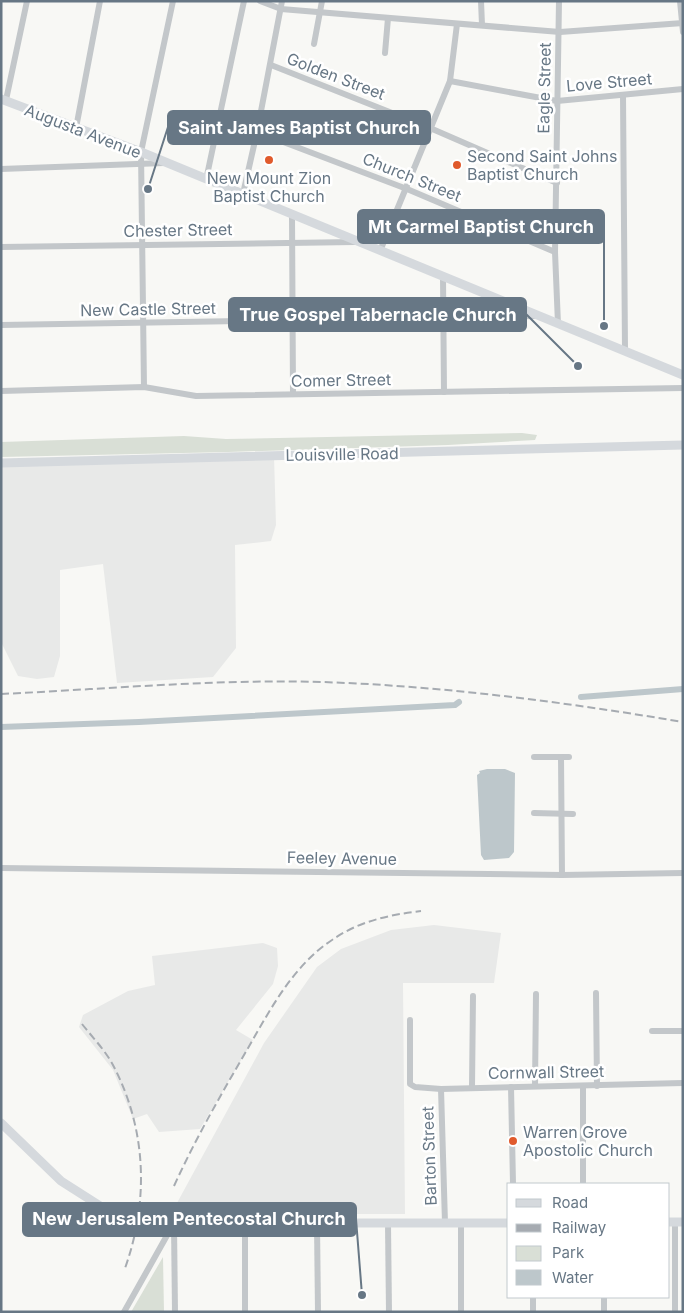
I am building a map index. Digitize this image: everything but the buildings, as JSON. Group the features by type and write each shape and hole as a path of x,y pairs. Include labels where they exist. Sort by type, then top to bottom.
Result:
{"main road":[{"name":"Augusta Avenue","path":"4,100 141,152 355,242 683,375"},
{"name":"Louisville Road","path":"1,463 683,446"},
{"path":"1,1123 61,1181 108,1211 174,1223 507,1223"}],"street":[{"path":"4,100 27,1"},
{"path":"76,128 100,1"},
{"path":"144,387 141,152 172,1"},
{"path":"206,180 244,1"},
{"path":"260,1 281,9 560,32 682,23"},
{"path":"243,194 271,65 282,1"},
{"path":"314,44 322,1"},
{"path":"481,1 482,25"},
{"name":"Eagle Street","path":"558,324 555,252 559,1"},
{"path":"680,1 683,32"},
{"path":"386,53 388,18"},
{"path":"380,251 408,189 430,128 450,81 457,24"},
{"name":"Golden Street","path":"271,65 430,128 557,183"},
{"name":"Love Street","path":"450,81 557,101 683,89"},
{"path":"623,95 625,350"},
{"name":"Church Street","path":"257,132 408,189 555,252"},
{"name":"Augusta Avenue","path":"1,169 165,163"},
{"path":"292,216 293,394"},
{"name":"Chester Street","path":"1,247 355,242"},
{"path":"443,277 444,392"},
{"name":"New Castle Street","path":"1,326 535,316"},
{"name":"Comer Street","path":"1,391 144,387 196,396 683,388"},
{"path":"534,757 569,757"},
{"path":"561,757 562,875"},
{"path":"534,813 573,814"},
{"name":"Feeley Avenue","path":"1,868 562,875 683,873"},
{"path":"596,993 596,1086"},
{"path":"535,1086 536,994"},
{"path":"472,1086 473,996"},
{"name":"Cornwall Street","path":"410,1020 410,1084 415,1087 441,1089 472,1086 596,1086 683,1083"},
{"path":"652,1031 683,1031"},
{"path":"583,1086 583,1183"},
{"path":"511,1087 513,1183"},
{"name":"Barton Street","path":"441,1089 445,1223"},
{"path":"244,1222 245,1312"},
{"path":"675,1222 675,1312"},
{"path":"124,1312 174,1223"},
{"path":"174,1223 175,1312"},
{"path":"461,1223 461,1312"},
{"path":"317,1224 318,1312"},
{"path":"388,1224 389,1312"},
{"path":"533,1298 533,1312"},
{"path":"604,1298 604,1312"}],"shaded area":[{"path":"274,456 276,525 271,541 235,545 236,648 213,677 117,683 103,564 60,570 60,656 54,677 37,679 18,676 1,642 1,463"},
{"path":"434,925 501,933 494,983 403,983 405,1214 171,1214 264,1043 317,967 341,949 391,930"},
{"path":"263,943 277,948 278,966 273,984 236,1030 253,1040 200,1129 159,1132 147,1114 133,1119 113,1070 79,1027 83,1015 128,991 155,985 152,956"}],"green space":[{"path":"522,433 537,435 535,440 448,445 1,457 1,442 184,436 226,439"},
{"path":"163,1257 164,1312 131,1312"}],"water":[{"path":"505,769 515,773 514,852 509,858 484,860 481,855 477,775 480,773 479,771"}],"waterway":[{"path":"581,697 683,689"},
{"path":"1,727 139,722 455,705 459,702"}],"railway":[{"path":"1,694 202,683 322,682 458,691 593,708 683,722"},
{"path":"174,1186 208,1119 262,1024 292,977 317,951 342,933 386,917 421,911"},
{"path":"82,1024 114,1067 125,1091 133,1116 138,1142 141,1167 141,1193 138,1219 124,1271"}],"place":[{"name":"New Mount Zion Baptist Church","path":"269,160"},
{"name":"Second Saint Johns Baptist Church","path":"457,165"},
{"name":"Saint James Baptist Church","path":"148,189"},
{"name":"Mt Carmel Baptist Church","path":"604,326"},
{"name":"True Gospel Tabernacle Church","path":"578,366"},
{"name":"Warren Grove Apostolic Church","path":"513,1141"},
{"name":"New Jerusalem Pentecostal Church","path":"362,1295"}]}
